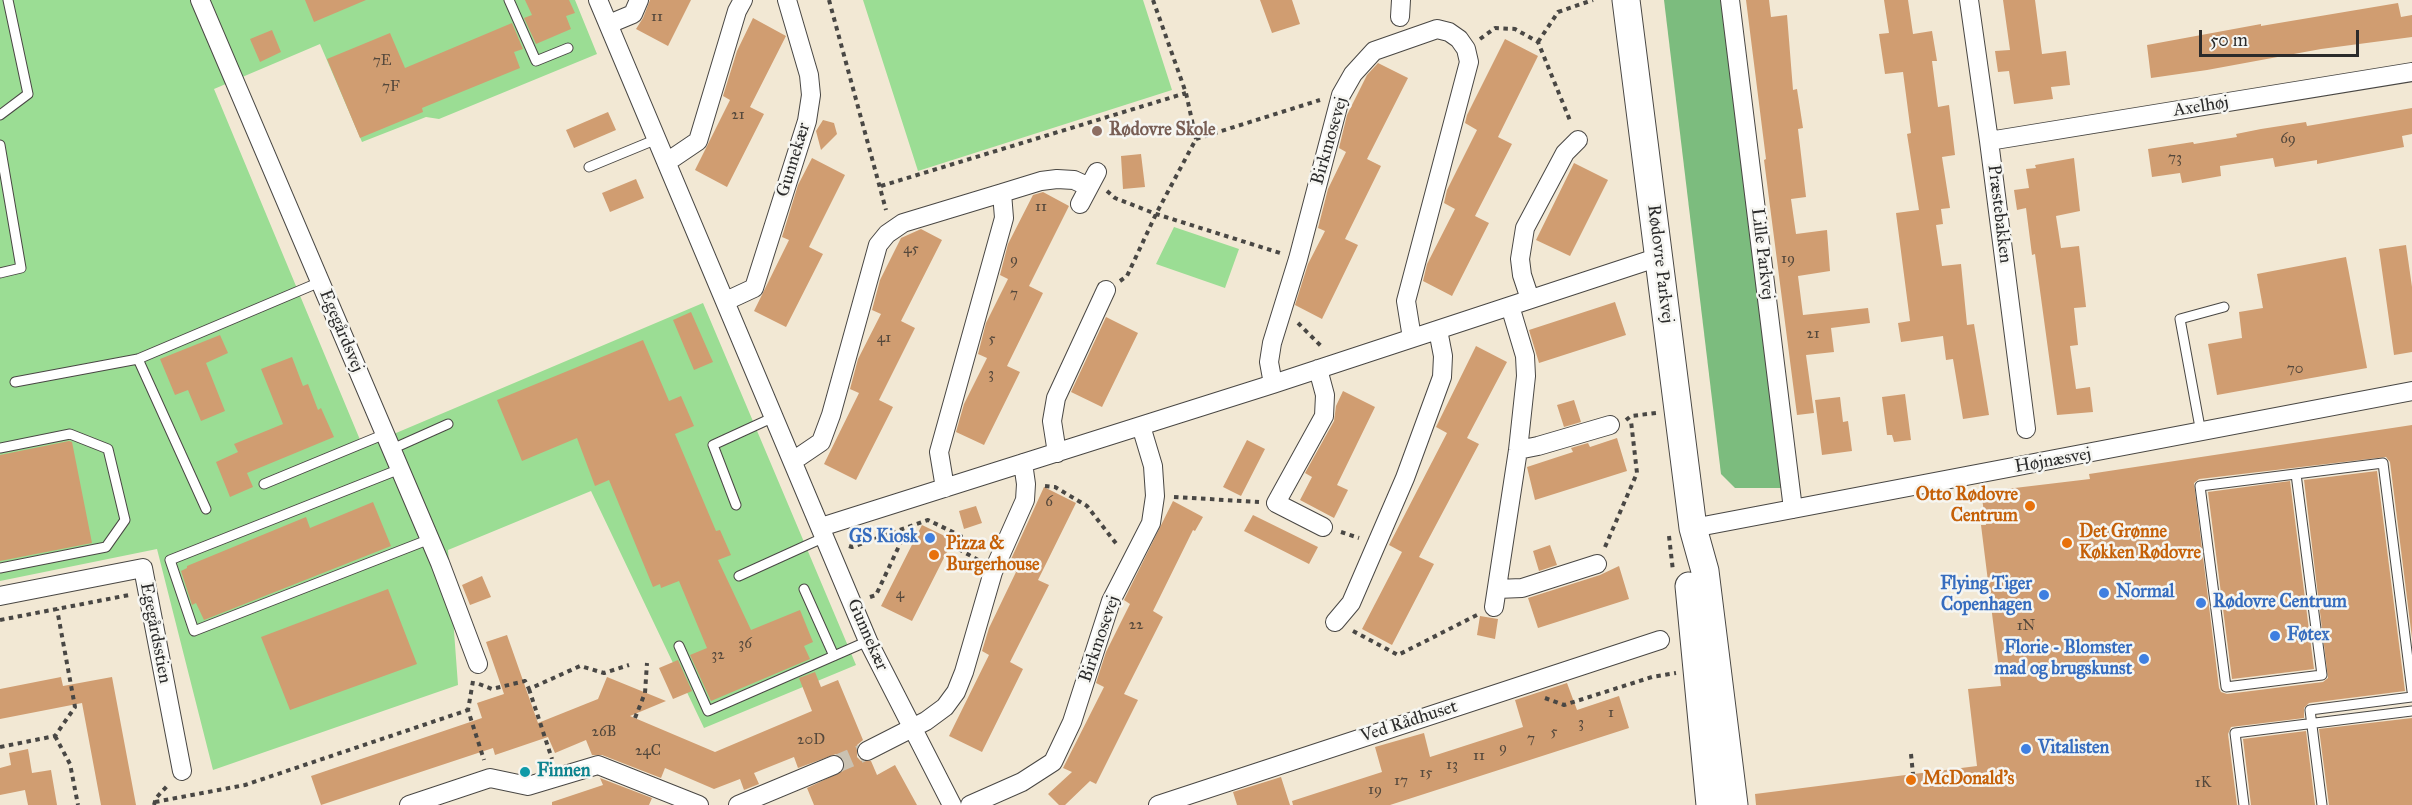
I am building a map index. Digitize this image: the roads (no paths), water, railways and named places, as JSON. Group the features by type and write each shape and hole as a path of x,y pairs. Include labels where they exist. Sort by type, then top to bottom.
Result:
{"street":[{"name":"Egegårdsvej","path":"200,0 430,539 478,663"},
{"name":"Gunnekær","path":"598,0 868,641 952,805"},
{"path":"609,24 633,14 639,0"},
{"path":"667,162 698,141 737,11 743,0"},
{"name":"Gunnekær","path":"726,301 754,288 807,121 811,95 809,75 787,0"},
{"name":"Rødovre Parkvej","path":"1626,0 1693,528 1705,571 1734,805"},
{"name":"Lille Parkvej","path":"1730,0 1793,509"},
{"name":"Præstebakken","path":"1969,0 2026,429"},
{"name":"Birkmosevej","path":"1274,384 1269,362 1272,343 1298,259 1341,95 1353,74 1374,51 1416,34 1437,29 1449,32 1459,39 1466,50 1469,62 1406,301 1412,338"},
{"name":"Axelhøj","path":"1989,141 2412,72"},
{"path":"1530,299 1522,275 1520,259 1525,228 1565,153 1578,140"},
{"path":"793,461 821,442 831,415 878,245 887,234 903,223 1057,178 1093,179 1080,204"},
{"path":"945,488 939,452 1004,218 1002,193"},
{"path":"823,532 945,488 1274,384 1659,257"},
{"path":"1056,453 1052,421 1056,398 1106,290"},
{"path":"1510,306 1525,356 1526,376 1518,450 1496,598 1597,564"},
{"path":"1335,622 1351,603 1405,478 1442,377 1443,356 1438,330"},
{"path":"1318,369 1325,395 1324,416 1276,503 1323,527"},
{"name":"Højnæsvej","path":"1693,528 2202,433 2412,391"},
{"path":"1518,450 1610,425"},
{"name":"Birkmosevej","path":"970,805 1022,782 1053,762 1072,722 1111,601 1151,523 1155,496 1153,466 1141,426"},
{"path":"867,752 912,729 945,707 956,692 993,572 1025,500 1026,484 1023,463"},
{"name":"Rødovre Parkvej","path":"1693,528 1688,574 1710,805"},
{"name":"Egegårdsstien","path":"0,596 142,568 182,771"},
{"name":"Ved Rådhuset","path":"1158,805 1660,640"},
{"path":"409,805 490,778 528,786 598,765 699,805"},
{"path":"738,805 834,765"}],"lane":[{"path":"0,115 28,94 8,0"},
{"path":"509,0 536,61 568,48"},
{"path":"589,167 657,139"},
{"path":"0,145 21,268 0,273"},
{"path":"15,382 138,359 320,282"},
{"path":"2202,433 2180,319 2224,307"},
{"path":"138,359 206,508"},
{"path":"736,505 714,445 774,417"},
{"path":"264,484 448,424"},
{"path":"0,448 70,434 108,449 125,520 106,548 0,568"},
{"path":"2296,474 2322,675 2226,687 2200,486 2296,474 2384,463 2412,691"},
{"path":"400,469 170,560 194,631 430,539"},
{"path":"739,576 823,532"},
{"path":"804,589 834,656"},
{"path":"679,646 708,711 868,641"},
{"path":"2322,805 2310,710 2412,697"},
{"path":"2244,805 2235,733 2412,711"}],"tunnel":[{"path":"834,765 867,751"}],"place":[{"name":"Rødovre Skole","path":"1097,131"},
{"name":"Otto Rødovre Centrum","path":"2030,506"},
{"name":"GS Kiosk","path":"930,538"},
{"name":"Det Grønne Køkken Rødovre","path":"2067,543"},
{"name":"Pizza & Burgerhouse","path":"934,555"},
{"name":"Normal","path":"2104,593"},
{"name":"Flying Tiger Copenhagen","path":"2044,595"},
{"name":"Rødovre Centrum","path":"2201,603"},
{"name":"Føtex","path":"2275,636"},
{"name":"Florie - Blomster mad og brugskunst","path":"2144,659"},
{"name":"Vitalisten","path":"2026,749"},
{"name":"Finnen","path":"525,772"},
{"name":"McDonald's","path":"1911,780"}]}
